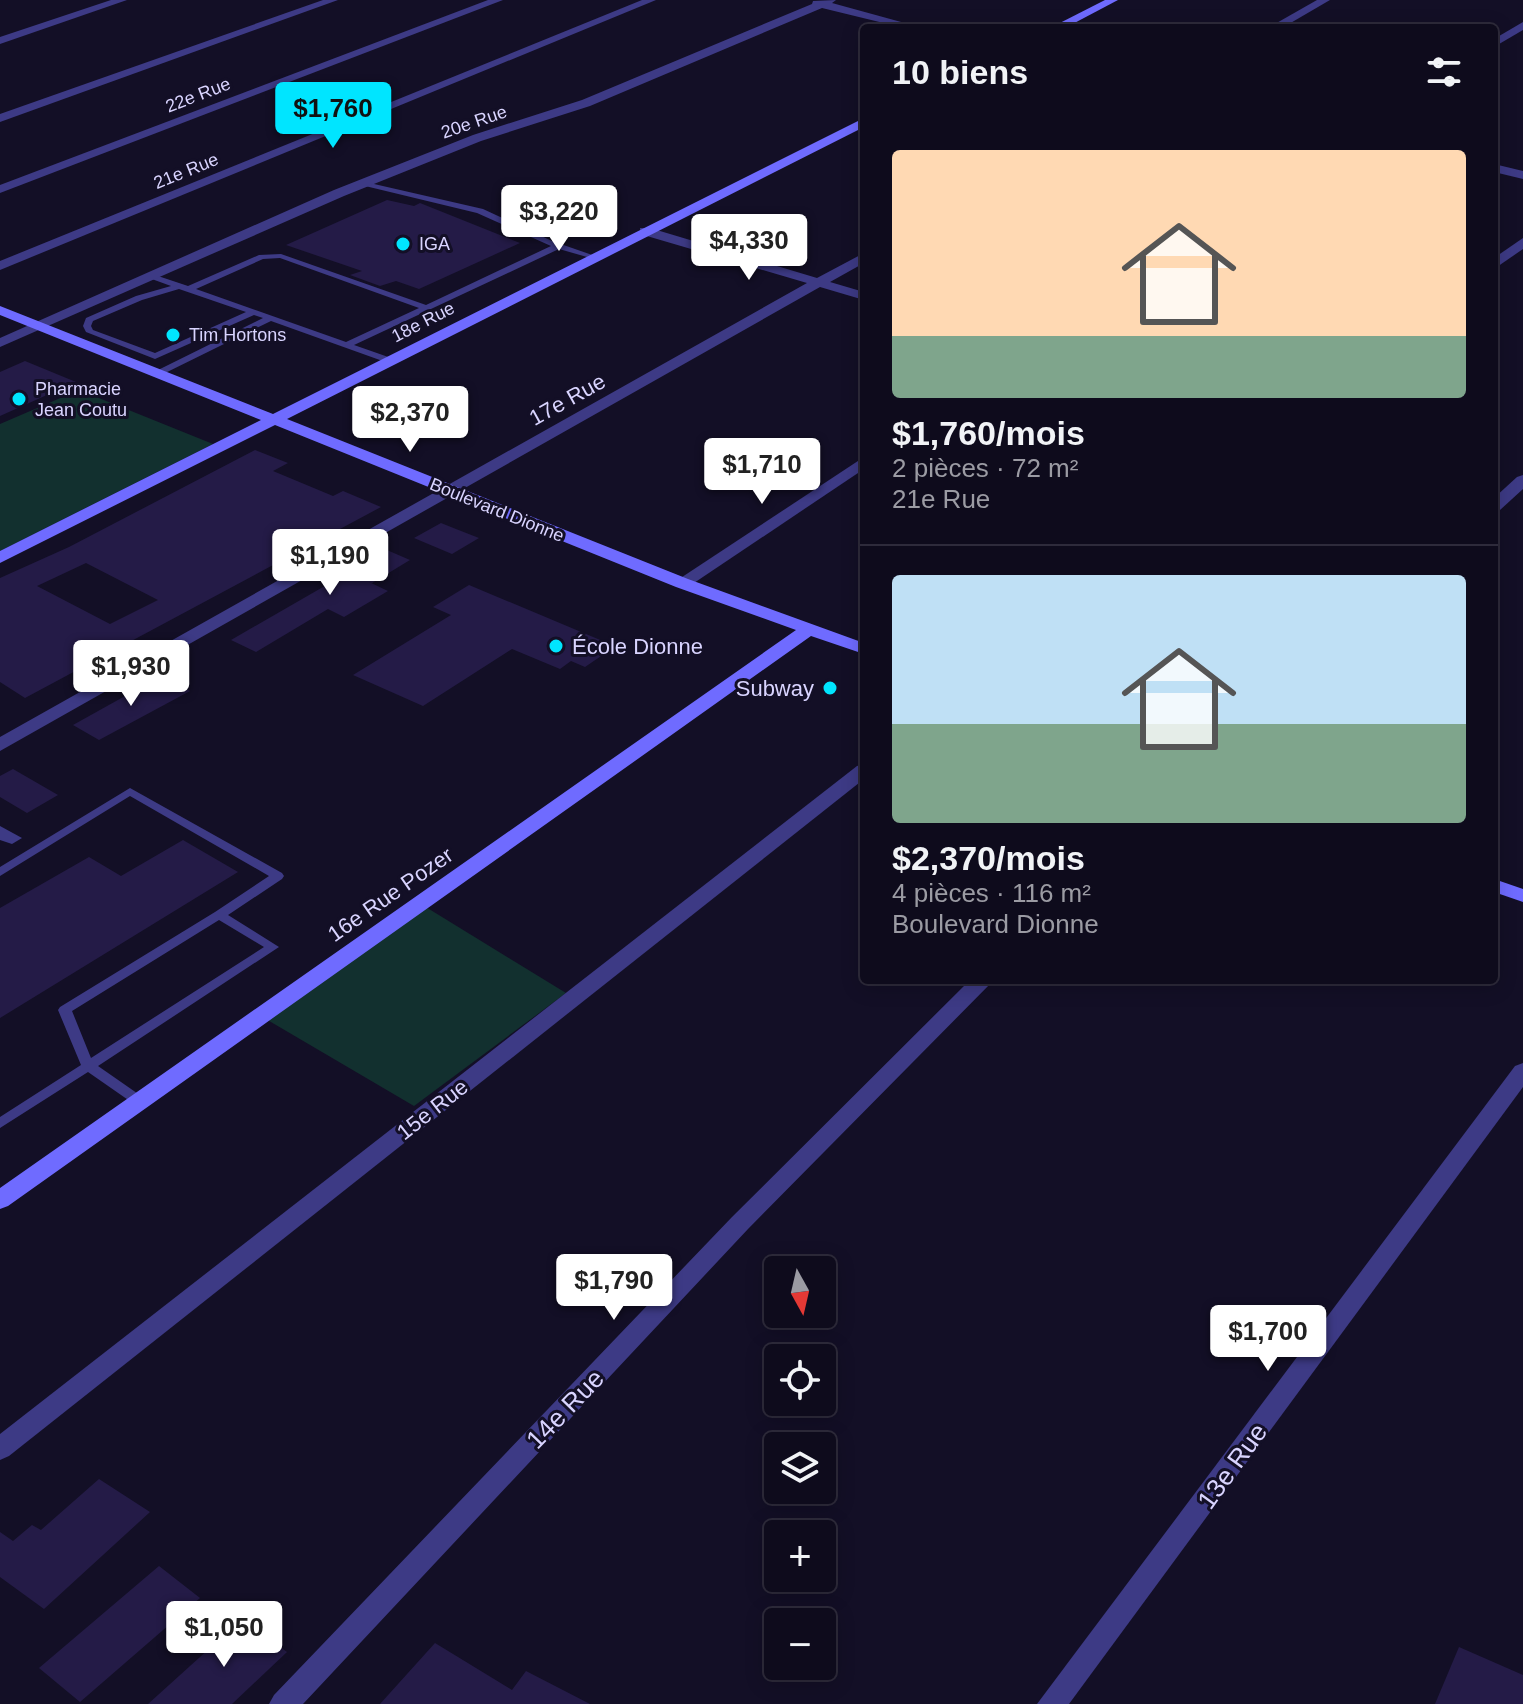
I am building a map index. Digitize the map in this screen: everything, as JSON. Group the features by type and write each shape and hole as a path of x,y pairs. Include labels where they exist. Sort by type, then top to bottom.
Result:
{"main road":[{"path":"1064,24 1113,0"},
{"name":"18e Rue","path":"0,558 860,124"},
{"name":"Boulevard Dionne","path":"0,310 682,583 860,648"},
{"name":"16e Rue Pozer","path":"0,1200 809,629"},
{"path":"1498,887 1523,896"}],"street":[{"path":"0,41 122,0"},
{"path":"0,118 333,0"},
{"name":"22e Rue","path":"0,189 498,0"},
{"name":"21e Rue","path":"0,266 651,0"},
{"path":"805,0 826,2 903,24"},
{"path":"1281,24 1325,0"},
{"name":"20e Rue","path":"0,343 364,183 477,138 586,103 826,2"},
{"path":"1498,41 1523,25"},
{"path":"1498,169 1523,175"},
{"path":"645,231 860,295"},
{"path":"1498,262 1523,242"},
{"name":"17e Rue","path":"0,745 860,259"},
{"path":"682,583 860,465"},
{"path":"1498,485 1519,488"},
{"path":"1498,504 1519,488"},
{"name":"15e Rue","path":"0,1449 860,773"},
{"name":"14e Rue","path":"284,1704 740,1223 979,984"},
{"name":"13e Rue","path":"1052,1704 1523,1071"}],"lane":[{"path":"364,183 480,211 558,246 594,257"},
{"path":"346,345 558,246"},
{"path":"189,289 262,257 281,256 427,308"},
{"path":"152,276 391,361"},
{"path":"179,286 139,298 89,320 87,326 90,332 155,356 254,312"},
{"path":"157,374 270,318"},
{"path":"0,872 130,791 278,876 65,1010 88,1066 139,1101"},
{"path":"0,1123 273,947 219,915"}],"green space":[{"path":"79,390 213,444 0,551 0,424"},
{"path":"416,901 566,993 414,1106 259,1015"}],"building":[{"name":"IGA","path":"387,200 414,206 420,203 520,243 419,289 396,281 380,286 350,275 362,271 286,245"},
{"name":"Pharmacie Jean Coutu","path":"25,361 76,382 0,416 0,372"},
{"path":"255,450 288,463 273,471 333,496 343,491 381,507 340,529 353,535 315,556 301,550 25,698 0,682 0,578 69,547","holes":["86,563 158,600 110,624 37,586"]},
{"path":"441,523 479,538 452,554 414,538"},
{"path":"373,544 410,560 369,582 388,591 344,617 328,609 256,652 231,640 349,572 334,565"},
{"name":"École Dionne","path":"469,585 613,648 585,667 571,661 560,669 512,649 423,706 353,675 451,615 433,607"},
{"path":"161,676 190,691 99,740 73,725"},
{"path":"13,769 58,795 27,813 0,797 0,776"},
{"path":"183,840 238,872 0,1018 0,908 89,857 121,876"},
{"path":"99,1479 150,1512 44,1609 0,1577 0,1532 13,1541 32,1525 41,1530"},
{"path":"159,1566 200,1598 80,1702 39,1668"},
{"path":"242,1619 287,1652 232,1704 148,1704"},
{"path":"435,1643 512,1690 526,1671 590,1704 380,1704"},
{"path":"1459,1647 1523,1675 1523,1704 1435,1704"}],"place":[{"name":"IGA","path":"403,244"},
{"name":"Tim Hortons","path":"173,335"},
{"name":"Pharmacie Jean Coutu","path":"19,399"},
{"name":"École Dionne","path":"556,646"},
{"name":"Subway","path":"830,688"}]}
